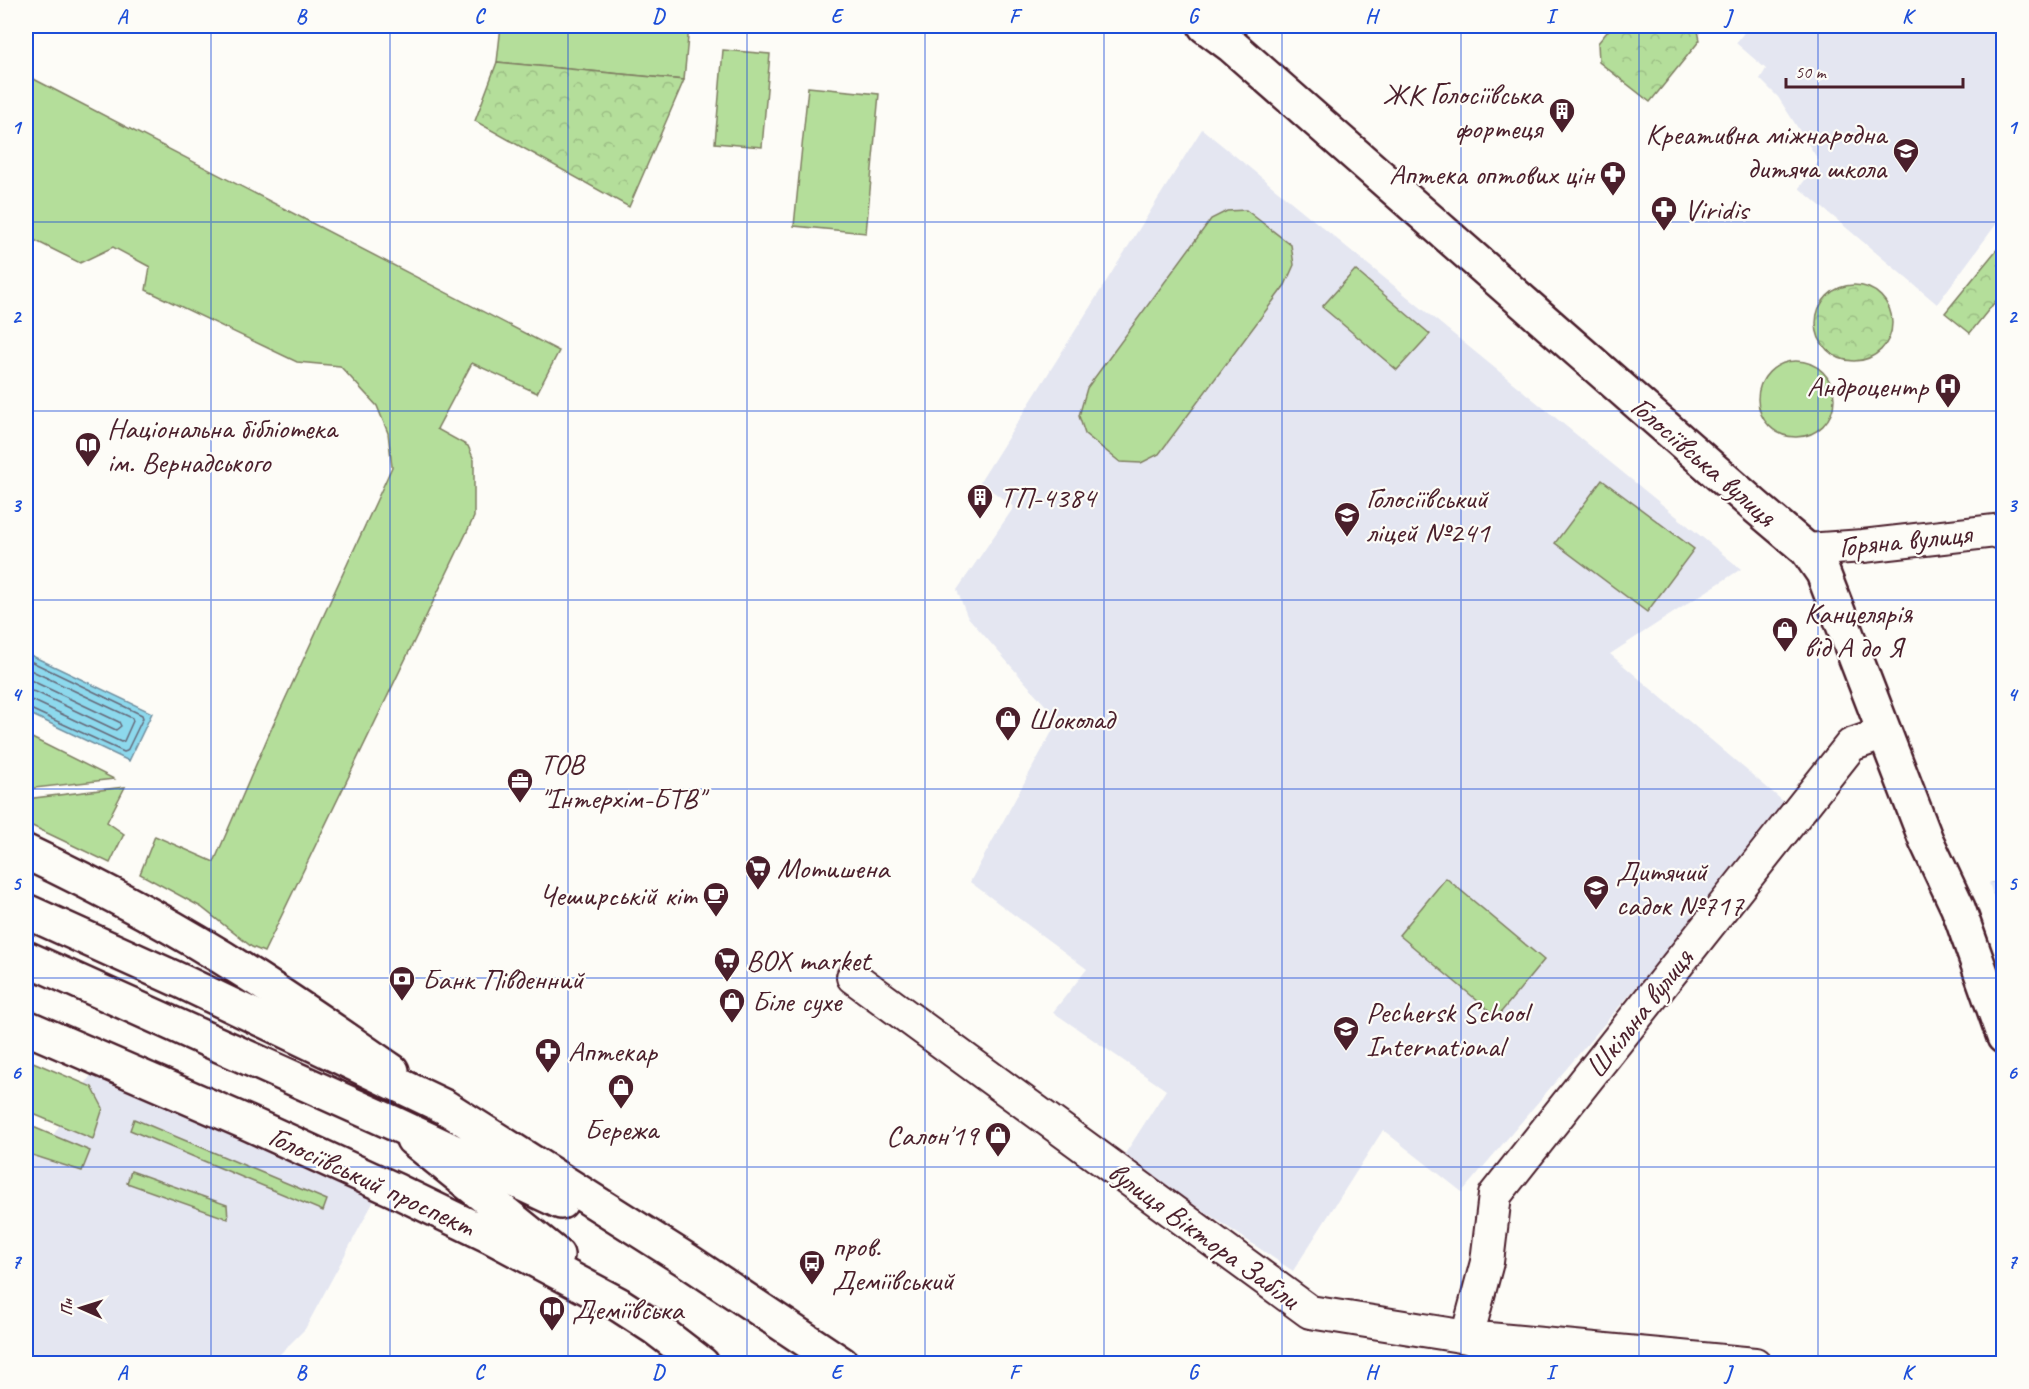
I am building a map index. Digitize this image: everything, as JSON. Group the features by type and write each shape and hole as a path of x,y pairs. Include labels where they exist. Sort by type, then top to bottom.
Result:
{"main road":[{"name":"Голосіївська вулиця","path":"1205,26 1240,53 1807,550 1823,573 1926,840 1958,908 2004,1036"},
{"path":"26,852 103,889 174,928 248,973 445,1107"},
{"name":"Голосіївський проспект","path":"26,911 183,982 445,1107 688,1262 842,1364"},
{"name":"Голосіївський проспект","path":"26,958 393,1123 688,1262"},
{"name":"Голосіївський проспект","path":"26,1027 248,1123 492,1237 618,1304 702,1364"},
{"path":"393,1123 618,1304"}],"street":[{"name":"Горяна вулиця","path":"1807,550 2004,531"},
{"name":"Шкільна вулиця","path":"1467,1337 1487,1262 1495,1195 1851,745 1885,733"},
{"name":"вулиця Віктора Забіли","path":"853,977 1310,1312 1467,1337 1755,1364"}],"shaded area":[{"name":"Креативна міжнародна дитяча школа","path":"1749,26 2003,26 2003,215 1937,304 1799,188 1819,161 1778,97 1760,79 1766,69 1736,43"},
{"path":"1202,129 1741,569 1610,654 1791,808 1462,1192 1383,1130 1293,1271 1123,1157 1166,1090 1053,1012 1087,969 970,882 1054,728 1053,714 967,616 957,590 1014,507 980,482"},
{"path":"2004,879 2003,925 1989,883"},
{"path":"91,1075 376,1197 305,1329 271,1363 26,1363 26,1153 39,1158"}],"green space":[{"path":"501,26 689,26 684,80 497,62"},
{"path":"1612,26 1697,26 1700,40 1650,102 1599,62 1598,43"},
{"path":"723,50 770,54 762,147 715,143"},
{"path":"497,62 684,80 629,207 475,121"},
{"path":"26,75 559,351 537,393 472,363 437,429 468,446 474,460 474,517 264,952 252,947 201,907 140,874 155,836 214,862 270,732 392,467 388,433 377,406 340,366 297,362 146,290 150,267 113,247 80,263 26,236"},
{"path":"808,87 879,94 866,233 794,226"},
{"path":"1246,210 1291,245 1294,265 1285,285 1159,454 1141,463 1120,462 1085,434 1079,416 1087,388 1211,219 1227,211"},
{"path":"2003,242 2003,292 1970,333 1945,313"},
{"path":"1355,270 1430,334 1397,370 1322,307"},
{"path":"1854,285 1868,288 1881,296 1889,309 1892,323 1889,337 1881,350 1868,358 1854,361 1840,358 1827,350 1819,337 1816,323 1819,309 1827,296 1840,288"},
{"path":"1789,361 1803,361 1817,367 1828,378 1834,392 1831,414 1823,426 1803,437 1789,437 1775,431 1764,420 1758,406 1758,392 1764,378 1775,367"},
{"path":"1602,480 1694,549 1647,612 1555,543"},
{"path":"26,735 114,779 26,789"},
{"path":"125,787 107,822 124,834 110,863 26,823 26,799"},
{"path":"1446,878 1544,960 1497,1017 1399,935"},
{"path":"26,1059 92,1087 103,1108 93,1139 26,1111"},
{"path":"134,1119 327,1200 323,1211 130,1130"},
{"path":"26,1124 90,1151 82,1171 26,1153"},
{"path":"131,1171 227,1205 228,1219 127,1183"}],"water":[{"path":"26,653 152,713 129,761 26,712"}],"place":[{"name":"ЖК Голосіївська фортеця","path":"1562,134"},
{"name":"Креативна міжнародна дитяча школа","path":"1906,174"},
{"name":"Аптека оптових цін","path":"1613,197"},
{"name":"Viridis","path":"1664,232"},
{"name":"Андроцентр","path":"1948,409"},
{"name":"Національна бібліотека ім. Вернадського","path":"88,468"},
{"name":"ТП-4384","path":"980,520"},
{"name":"Голосіївський ліцей №241","path":"1347,538"},
{"name":"Канцелярія від А до Я","path":"1785,653"},
{"name":"Шоколад","path":"1008,742"},
{"name":"ТОВ \"Інтерхім-БТВ\"","path":"520,804"},
{"name":"Мотишена","path":"758,891"},
{"name":"Дитячий садок №717","path":"1596,911"},
{"name":"Чеширській кіт","path":"716,918"},
{"name":"BOX market","path":"727,983"},
{"name":"Банк Південний","path":"402,1002"},
{"name":"Біле сухе","path":"732,1024"},
{"name":"Pechersk School International","path":"1346,1052"},
{"name":"Аптекар","path":"548,1074"},
{"name":"Бережа","path":"621,1110"},
{"name":"Салон'19","path":"998,1158"},
{"name":"пров. Деміївський","path":"812,1286"},
{"name":"Деміївська","path":"552,1332"}]}
